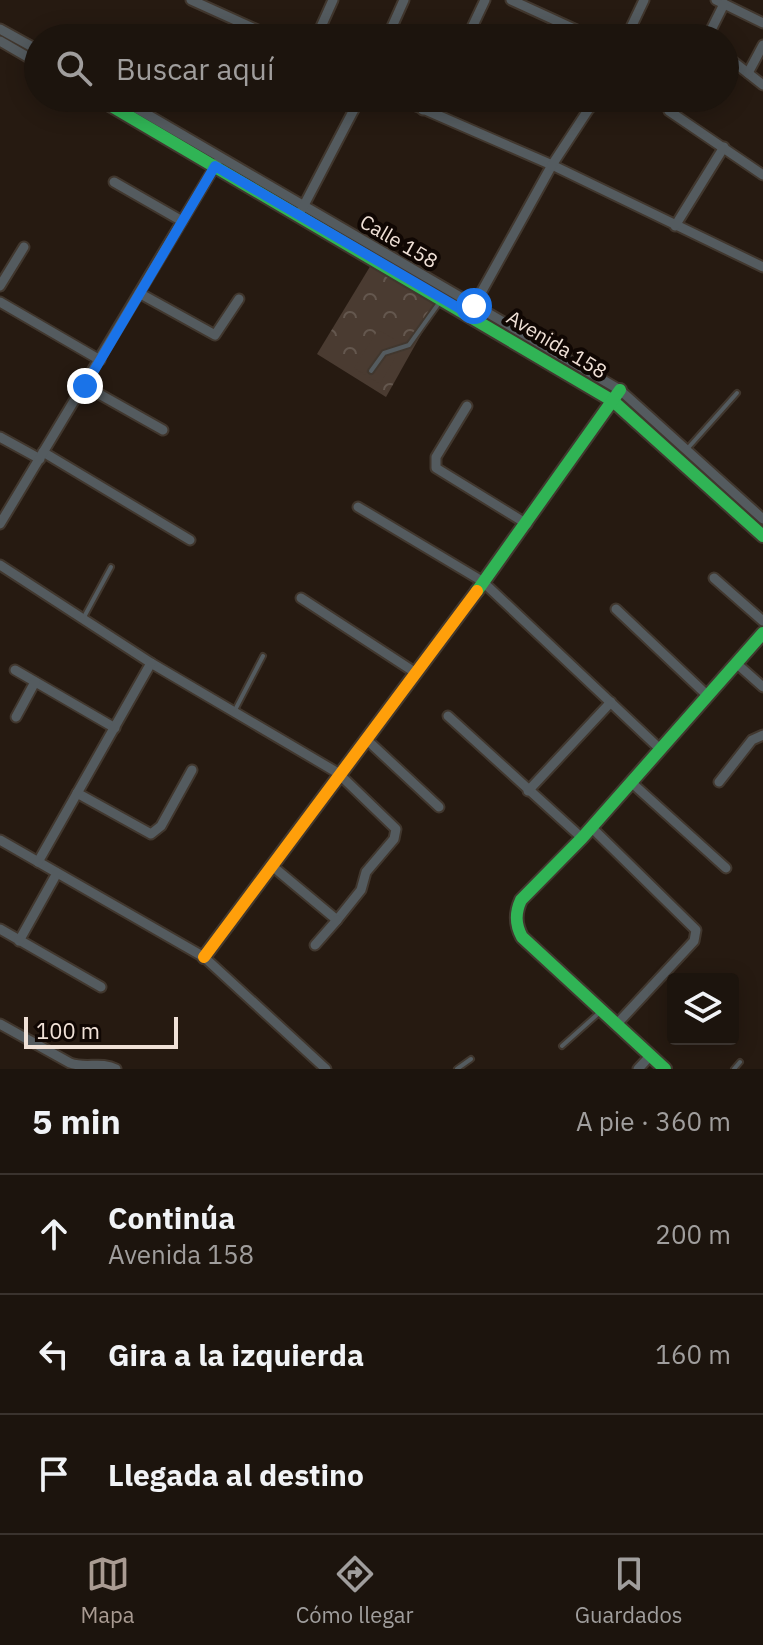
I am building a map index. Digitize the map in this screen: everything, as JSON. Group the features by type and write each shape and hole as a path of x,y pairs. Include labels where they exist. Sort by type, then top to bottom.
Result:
{"street":[{"path":"191,0 210,4 248,24"},
{"path":"322,24 333,0"},
{"path":"393,24 404,0"},
{"path":"474,24 485,0"},
{"path":"511,0 563,24"},
{"path":"633,24 644,0"},
{"path":"712,24 720,2 763,23"},
{"path":"0,29 24,42"},
{"path":"0,41 24,55"},
{"path":"748,73 763,45"},
{"path":"739,66 763,85"},
{"name":"Avenida 158","path":"124,112 218,162 443,298 472,310 616,396 682,454 763,536"},
{"path":"0,524 218,162 141,112"},
{"path":"301,211 353,112"},
{"path":"428,112 552,165 763,267"},
{"path":"472,310 552,165 586,112"},
{"path":"671,112 763,175"},
{"path":"675,226 724,147"},
{"path":"114,182 182,221"},
{"name":"Calle 158","path":"301,211 472,310"},
{"path":"0,286 24,247"},
{"path":"139,293 215,335 239,299"},
{"path":"0,302 100,360"},
{"path":"85,386 163,430"},
{"path":"204,957 338,773 527,524 616,396"},
{"path":"467,406 436,457 436,468 527,524"},
{"path":"0,437 41,455 190,540"},
{"path":"682,454 763,519"},
{"path":"358,507 482,581 660,749"},
{"path":"0,565 151,663 338,773 396,829 394,839 366,872 361,890 315,945"},
{"path":"714,578 763,621"},
{"path":"301,598 416,673"},
{"path":"616,609 708,696"},
{"path":"665,1069 522,937 516,921 521,900 632,783 763,633"},
{"path":"38,862 151,663"},
{"path":"736,663 763,687"},
{"path":"15,670 115,728"},
{"path":"16,717 35,682"},
{"path":"528,791 611,702"},
{"path":"448,716 582,838"},
{"path":"719,782 752,740 763,735"},
{"path":"366,739 439,807"},
{"path":"77,793 151,834 161,826 192,770"},
{"path":"632,783 726,868"},
{"path":"591,827 696,930 694,941 616,1025"},
{"path":"0,840 204,957 326,1069"},
{"path":"271,865 337,920"},
{"path":"19,941 57,873"},
{"path":"0,929 101,987"},
{"path":"0,1024 70,1063 79,1066 101,1064 116,1069"},
{"path":"638,1069 650,1056"}],"lane":[{"path":"371,371 381,355 409,345 443,298"},
{"path":"682,454 737,393"},
{"path":"83,619 111,567"},
{"path":"234,712 263,656"},
{"path":"562,1046 601,1011"},
{"path":"457,1069 471,1059"},
{"path":"734,1069 740,1062"}],"green space":[{"path":"374,260 441,299 386,397 317,354"},
{"path":"378,330 403,344 380,384 354,368"}],"traffic: fast":[{"path":"122,112 613,401 763,536"},
{"path":"477,591 620,390"},
{"path":"665,1069 522,937 517,923 518,909 521,900 582,838 763,633"}],"traffic: slow":[{"path":"204,957 477,591"}],"route":[{"path":"85,386 215,166 469,314 474,306"}]}
